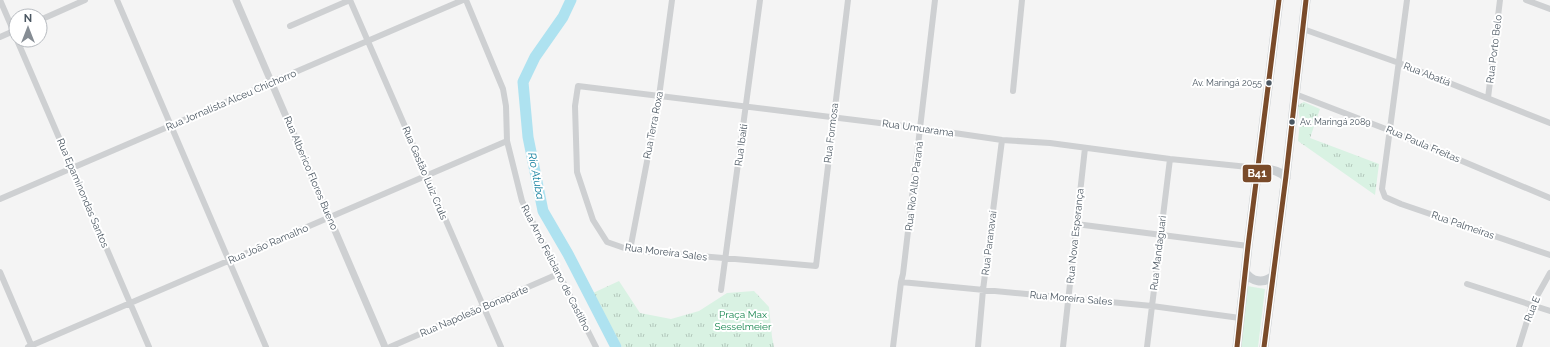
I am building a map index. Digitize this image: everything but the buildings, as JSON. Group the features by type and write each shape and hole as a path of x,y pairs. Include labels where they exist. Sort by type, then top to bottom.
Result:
{"main road":[{"path":"1237,347 1248,246 1279,0"},
{"path":"1264,347 1286,178 1306,0"},
{"path":"1258,168 1277,172 1286,178"},
{"path":"1245,272 1248,276 1258,281 1264,281 1273,276"}],"street":[{"path":"0,0 8,18"},
{"path":"48,16 85,0"},
{"path":"117,0 266,347"},
{"name":"Rua Alberico Flores Bueno","path":"236,0 385,347"},
{"path":"290,26 350,0"},
{"name":"Rua Gastão Luiz Cruls","path":"350,0 500,347"},
{"name":"Rua Jornalista Alceu Chichorro","path":"0,199 464,0"},
{"name":"Rua Arno Feliciano de Castilho","path":"464,0 503,89 506,106 507,141 522,201 596,347"},
{"name":"Rua Terra Roxa","path":"630,250 660,96 672,0"},
{"name":"Rua Ibaiti","path":"721,290 760,0"},
{"name":"Rua Formosa","path":"816,266 848,0"},
{"name":"Rua Rio Alto Paraná","path":"893,347 936,0"},
{"path":"1013,91 1022,0"},
{"path":"1390,131 1407,0"},
{"name":"Rua Porto Belo","path":"1488,98 1500,0"},
{"path":"1526,0 1550,9"},
{"name":"Rua Abatiá","path":"1303,30 1399,63 1550,123"},
{"name":"Rua Epaminondas Santos","path":"20,48 149,347"},
{"name":"Rua Umuarama","path":"578,86 920,128 1002,140 1050,143 1170,159 1258,168"},
{"name":"Rua Moreira Sales","path":"578,86 575,106 575,137 578,172 593,220 607,242 630,250 816,266"},
{"name":"Rua Paula Freitas","path":"1295,94 1390,131 1550,198"},
{"name":"Rua Palmeiras","path":"1390,131 1382,189 1385,197 1401,204 1550,255"},
{"name":"Rua Paranavaí","path":"978,347 983,290 1002,140"},
{"name":"Rua João Ramalho","path":"31,347 229,260 507,141"},
{"name":"Rua Nova Esperança","path":"1063,347 1085,148"},
{"name":"Rua Mandaguari","path":"1147,347 1170,159"},
{"path":"1076,224 1248,246"},
{"path":"0,272 31,347"},
{"name":"Rua E","path":"1519,347 1532,305 1550,273"},
{"name":"Rua Napoleão Bonaparte","path":"390,347 558,274"},
{"name":"Rua Moreira Sales","path":"901,282 1152,306 1240,318"},
{"path":"1467,284 1550,311"}],"green space":[{"path":"1304,102 1320,109 1310,138 1379,164 1375,195 1298,141 1300,121 1298,105"},
{"name":"Praça Max Sesselmeier","path":"619,281 640,313 671,319 699,311 727,293 754,291 769,307 774,347 622,347 593,293"},
{"path":"1247,286 1265,289 1258,347 1241,347"}],"waterway":[{"name":"Rio Atuba","path":"571,0 563,17 535,57 523,82 528,137 543,211 568,254 616,347"}],"transit line":[{"name":"B41","path":"1237,347 1248,246 1279,0"},
{"name":"B41","path":"1264,347 1286,176 1306,0"}],"place":[{"name":"Av. Maringá 2055","path":"1269,83"},
{"name":"Av. Maringá 2089","path":"1292,122"}]}
